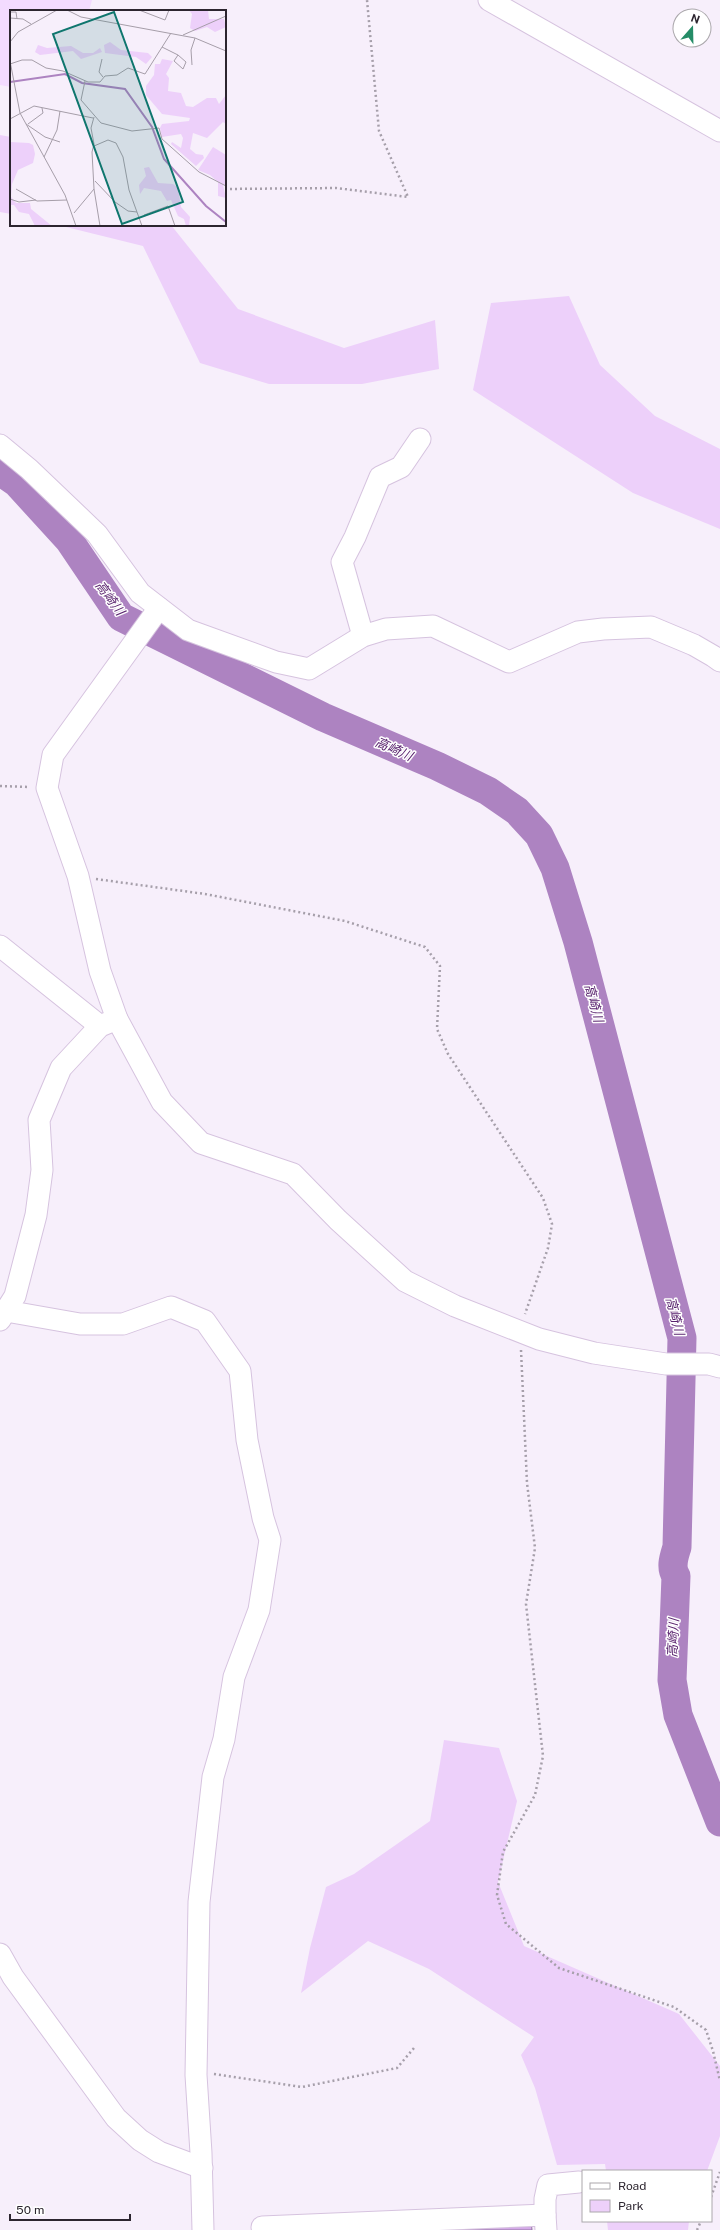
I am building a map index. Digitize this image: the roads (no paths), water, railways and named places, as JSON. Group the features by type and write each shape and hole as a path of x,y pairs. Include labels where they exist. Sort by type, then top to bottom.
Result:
{"street":[{"path":"489,0 720,131"},
{"path":"363,636 342,562 355,537 380,477 401,467 420,439"},
{"path":"0,445 29,469 97,534 130,582 140,593 159,608 188,630 276,662 309,669 363,636 386,628 433,626 509,662 578,632 603,628 651,627 694,645 720,661"},
{"path":"109,1022 100,971 78,876 47,788 53,755 159,608"},
{"path":"0,946 109,1022 162,1102 202,1142 293,1174 338,1220 405,1281 455,1306 539,1339 594,1353 666,1364 709,1364 720,1367"},
{"path":"109,1022 61,1068 39,1120 42,1170 36,1214 15,1296 3,1316 80,1324 123,1324 171,1307 205,1321 240,1371 247,1440 270,1540 259,1610 234,1677 224,1739 213,1778 199,1902 196,2071 202,2168 203,2230"},
{"path":"0,1954 13,1977 116,2118 140,2140 159,2152 202,2168"},
{"path":"262,2227 546,2223 545,2199 548,2185 579,2182"}],"waterway":[{"name":"高崎川","path":"0,471 17,483 69,540 121,617 323,717 437,766 488,791 517,811 539,835 555,868 578,942 682,1338 677,1547 673,1566 676,1576 672,1680 678,1715 720,1822"}]}
